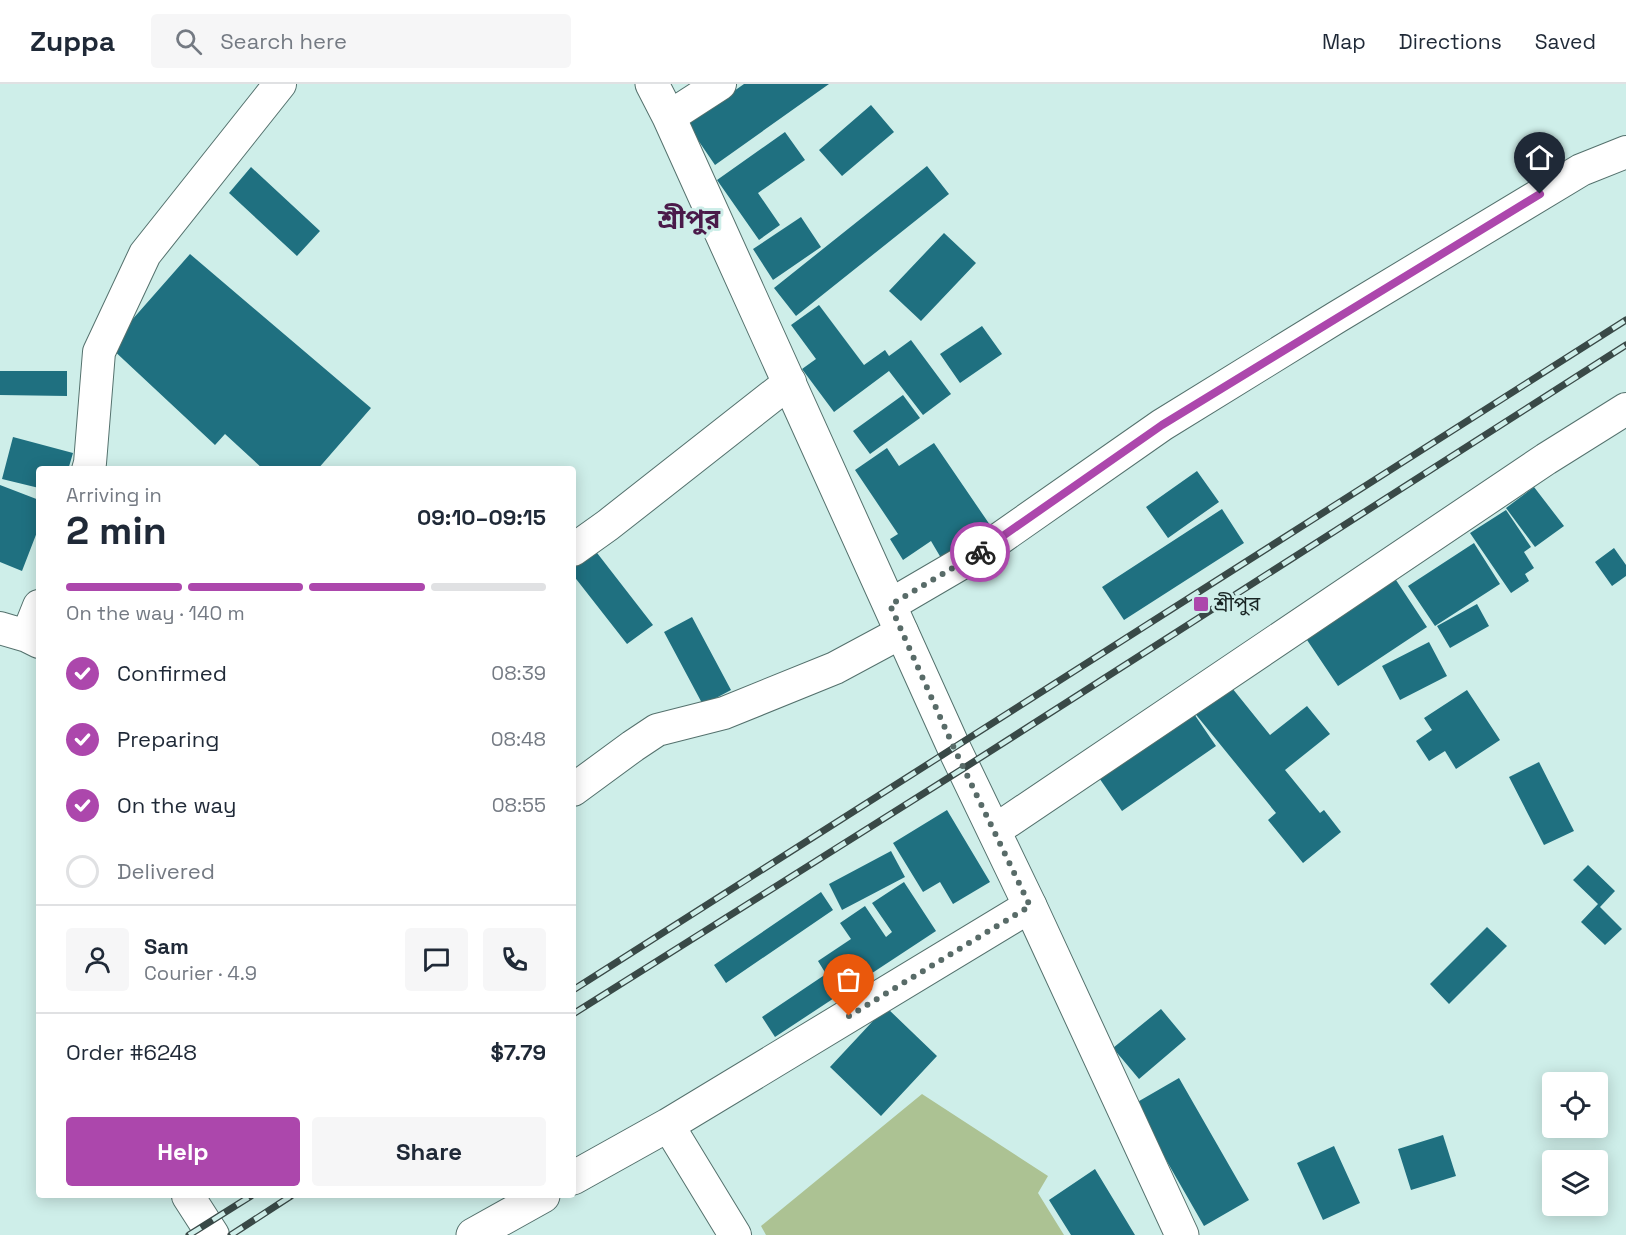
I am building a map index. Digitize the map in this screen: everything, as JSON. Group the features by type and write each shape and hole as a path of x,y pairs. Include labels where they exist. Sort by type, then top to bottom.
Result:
{"main road":[{"path":"651,84 669,117 790,382 954,748 1030,906 1182,1235"},
{"path":"576,1177 668,1125 1030,906"},
{"path":"473,1235 539,1198"}],"street":[{"path":"89,466 99,352 145,254 280,84"},
{"path":"669,117 720,84"},
{"path":"576,788 657,730 724,712 835,668 980,553 1162,425 1581,170 1626,152"},
{"path":"576,548 790,382"},
{"path":"994,831 1546,459 1626,410"},
{"path":"22,635 36,611"},
{"path":"668,1125 735,1235"},
{"path":"189,1198 213,1235"}],"green space":[{"path":"922,1094 1048,1176 1038,1193 1064,1235 766,1235 761,1226"}],"building":[{"path":"744,84 829,84 715,165 687,124"},
{"path":"871,105 894,132 842,176 819,150"},
{"path":"785,132 805,160 758,193 780,225 759,240 717,180"},
{"path":"927,166 949,194 796,316 774,288"},
{"path":"251,167 320,231 297,256 229,193"},
{"path":"801,217 821,247 773,280 753,249"},
{"path":"944,233 976,263 921,321 889,291"},
{"path":"190,254 371,408 320,466 260,466 225,434 215,445 109,346"},
{"path":"819,305 864,365 885,350 889,356 911,340 951,394 923,415 889,371 834,412 802,369 816,359 791,325"},
{"path":"982,326 1002,354 960,383 940,354"},
{"path":"0,371 67,371 67,396 0,395"},
{"path":"903,395 920,418 870,454 853,431"},
{"path":"13,437 73,453 69,466 36,466 36,487 2,479"},
{"path":"934,443 990,525 941,558 931,541 903,560 890,539 898,534 855,470 887,448 899,466"},
{"path":"1197,471 1219,502 1168,538 1146,507"},
{"path":"0,485 36,499 36,535 22,571 0,562"},
{"path":"1534,487 1564,526 1535,547 1506,508"},
{"path":"1222,509 1244,543 1124,620 1102,587"},
{"path":"1506,510 1531,547 1524,552 1534,568 1525,574 1529,581 1511,593 1470,533"},
{"path":"1474,543 1500,584 1435,626 1408,586"},
{"path":"1614,548 1626,565 1626,576 1612,586 1595,562"},
{"path":"594,549 653,625 627,644 576,579 576,564"},
{"path":"1394,577 1427,627 1338,686 1305,637"},
{"path":"1477,604 1489,626 1450,648 1437,626"},
{"path":"692,617 731,690 703,705 664,632"},
{"path":"1429,642 1447,676 1400,700 1382,666"},
{"path":"1228,683 1270,735 1307,706 1330,734 1285,770 1320,813 1324,810 1341,832 1303,863 1268,820 1276,813 1193,711"},
{"path":"1467,690 1500,740 1456,769 1445,751 1429,761 1416,741 1432,730 1424,718"},
{"path":"1190,708 1216,746 1122,811 1095,772"},
{"path":"1539,762 1574,831 1544,845 1509,777"},
{"path":"947,810 990,882 953,904 940,882 923,892 893,843"},
{"path":"891,851 905,877 842,910 829,884"},
{"path":"1588,865 1615,891 1600,907 1622,929 1605,945 1581,922 1598,904 1573,880"},
{"path":"904,882 936,931 775,1037 762,1017 826,974 818,961 851,939 840,923 865,906 886,937 892,932 872,903"},
{"path":"821,892 833,910 726,983 714,965"},
{"path":"1487,927 1507,946 1449,1004 1430,984"},
{"path":"886,1007 937,1056 881,1116 830,1067"},
{"path":"1161,1009 1186,1039 1139,1079 1113,1048"},
{"path":"1179,1078 1249,1200 1204,1226 1134,1104"},
{"path":"1443,1135 1456,1176 1411,1190 1398,1149"},
{"path":"1334,1146 1360,1203 1323,1220 1297,1163"},
{"path":"1095,1169 1135,1235 1071,1235 1049,1200"}],"railway":[{"path":"576,988 1626,320"},
{"path":"576,1012 964,768 1626,345"},
{"path":"189,1235 248,1198"},
{"path":"231,1235 288,1198"}],"way so far":[{"path":"849,1016 1030,906 954,748 890,605 980,552"}],"place":[{"name":"শ্রীপুর","path":"1201,604"}],"district":[{"name":"শ্রীপুর","path":"689,219"}],"route":[{"path":"980,552 1162,425 1540,194"}]}
